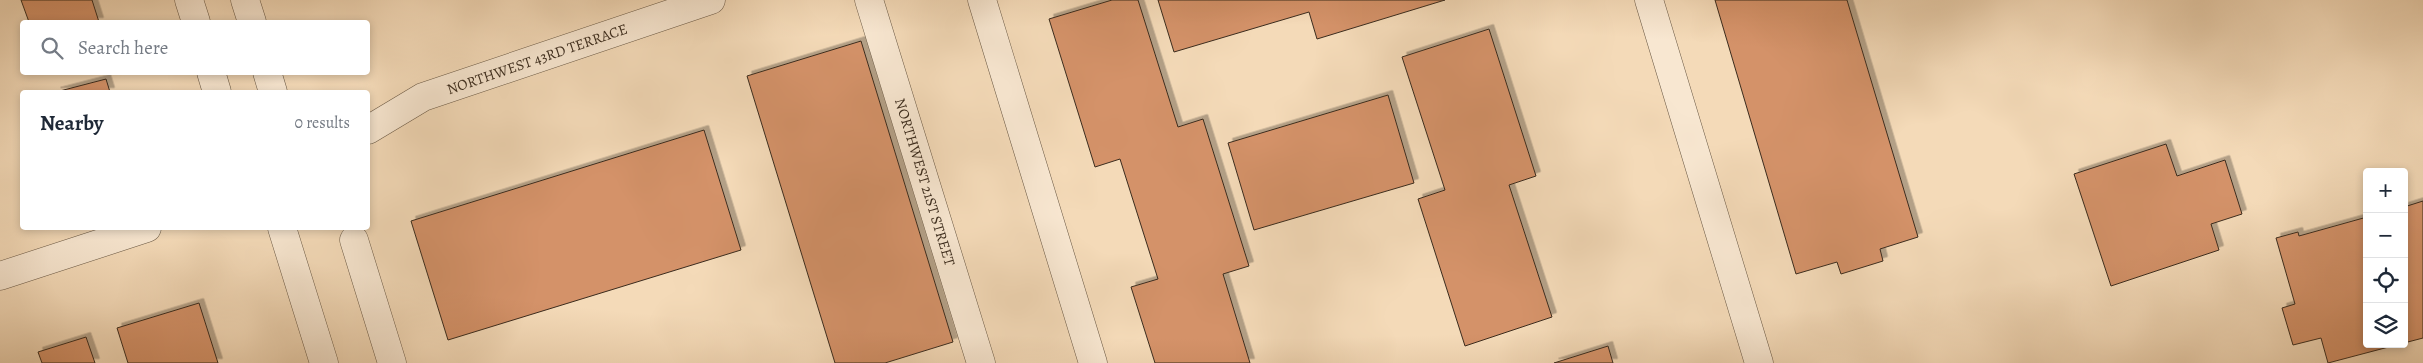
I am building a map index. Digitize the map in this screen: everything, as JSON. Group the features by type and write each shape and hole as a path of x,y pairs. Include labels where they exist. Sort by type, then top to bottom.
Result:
{"street":[{"path":"189,0 195,20"},
{"path":"245,0 251,20"},
{"name":"NORTHWEST 43RD TERRACE","path":"370,129 424,98 711,0"},
{"name":"NORTHWEST 21ST STREET","path":"869,0 981,363"},
{"path":"982,0 1093,363"},
{"path":"1649,0 1759,363"},
{"path":"212,75 216,90"},
{"path":"268,75 272,90"},
{"path":"0,276 142,230"},
{"path":"283,230 324,363"},
{"path":"354,240 392,363"}],"building":[{"path":"21,0 92,0 98,20 28,20"},
{"path":"1112,0 1138,0 1178,127 1203,119 1249,266 1223,274 1250,363 1155,363 1131,287 1158,279 1120,159 1095,167 1049,19"},
{"path":"1158,0 1445,0 1317,39 1309,12 1174,52"},
{"path":"1715,0 1847,0 1918,237 1880,249 1883,261 1841,274 1837,262 1796,274"},
{"path":"1489,29 1536,176 1509,185 1552,317 1465,346 1418,199 1445,190 1402,57"},
{"path":"861,41 953,342 885,363 835,363 747,76"},
{"path":"106,79 109,90 64,90"},
{"path":"1388,95 1414,183 1254,230 1228,143"},
{"path":"704,130 741,250 448,340 411,221"},
{"path":"2166,144 2177,176 2225,160 2242,214 2211,224 2219,250 2111,286 2074,174"},
{"path":"2423,201 2423,338 2408,342 2408,213 2408,206"},
{"path":"2363,218 2363,348 2385,348 2328,363 2321,338 2293,345 2282,308 2295,304 2276,238 2298,232 2299,236"},
{"path":"199,303 218,363 128,363 117,328"},
{"path":"86,337 95,363 42,363 38,352"},
{"path":"1608,346 1613,363 1554,363"}]}
